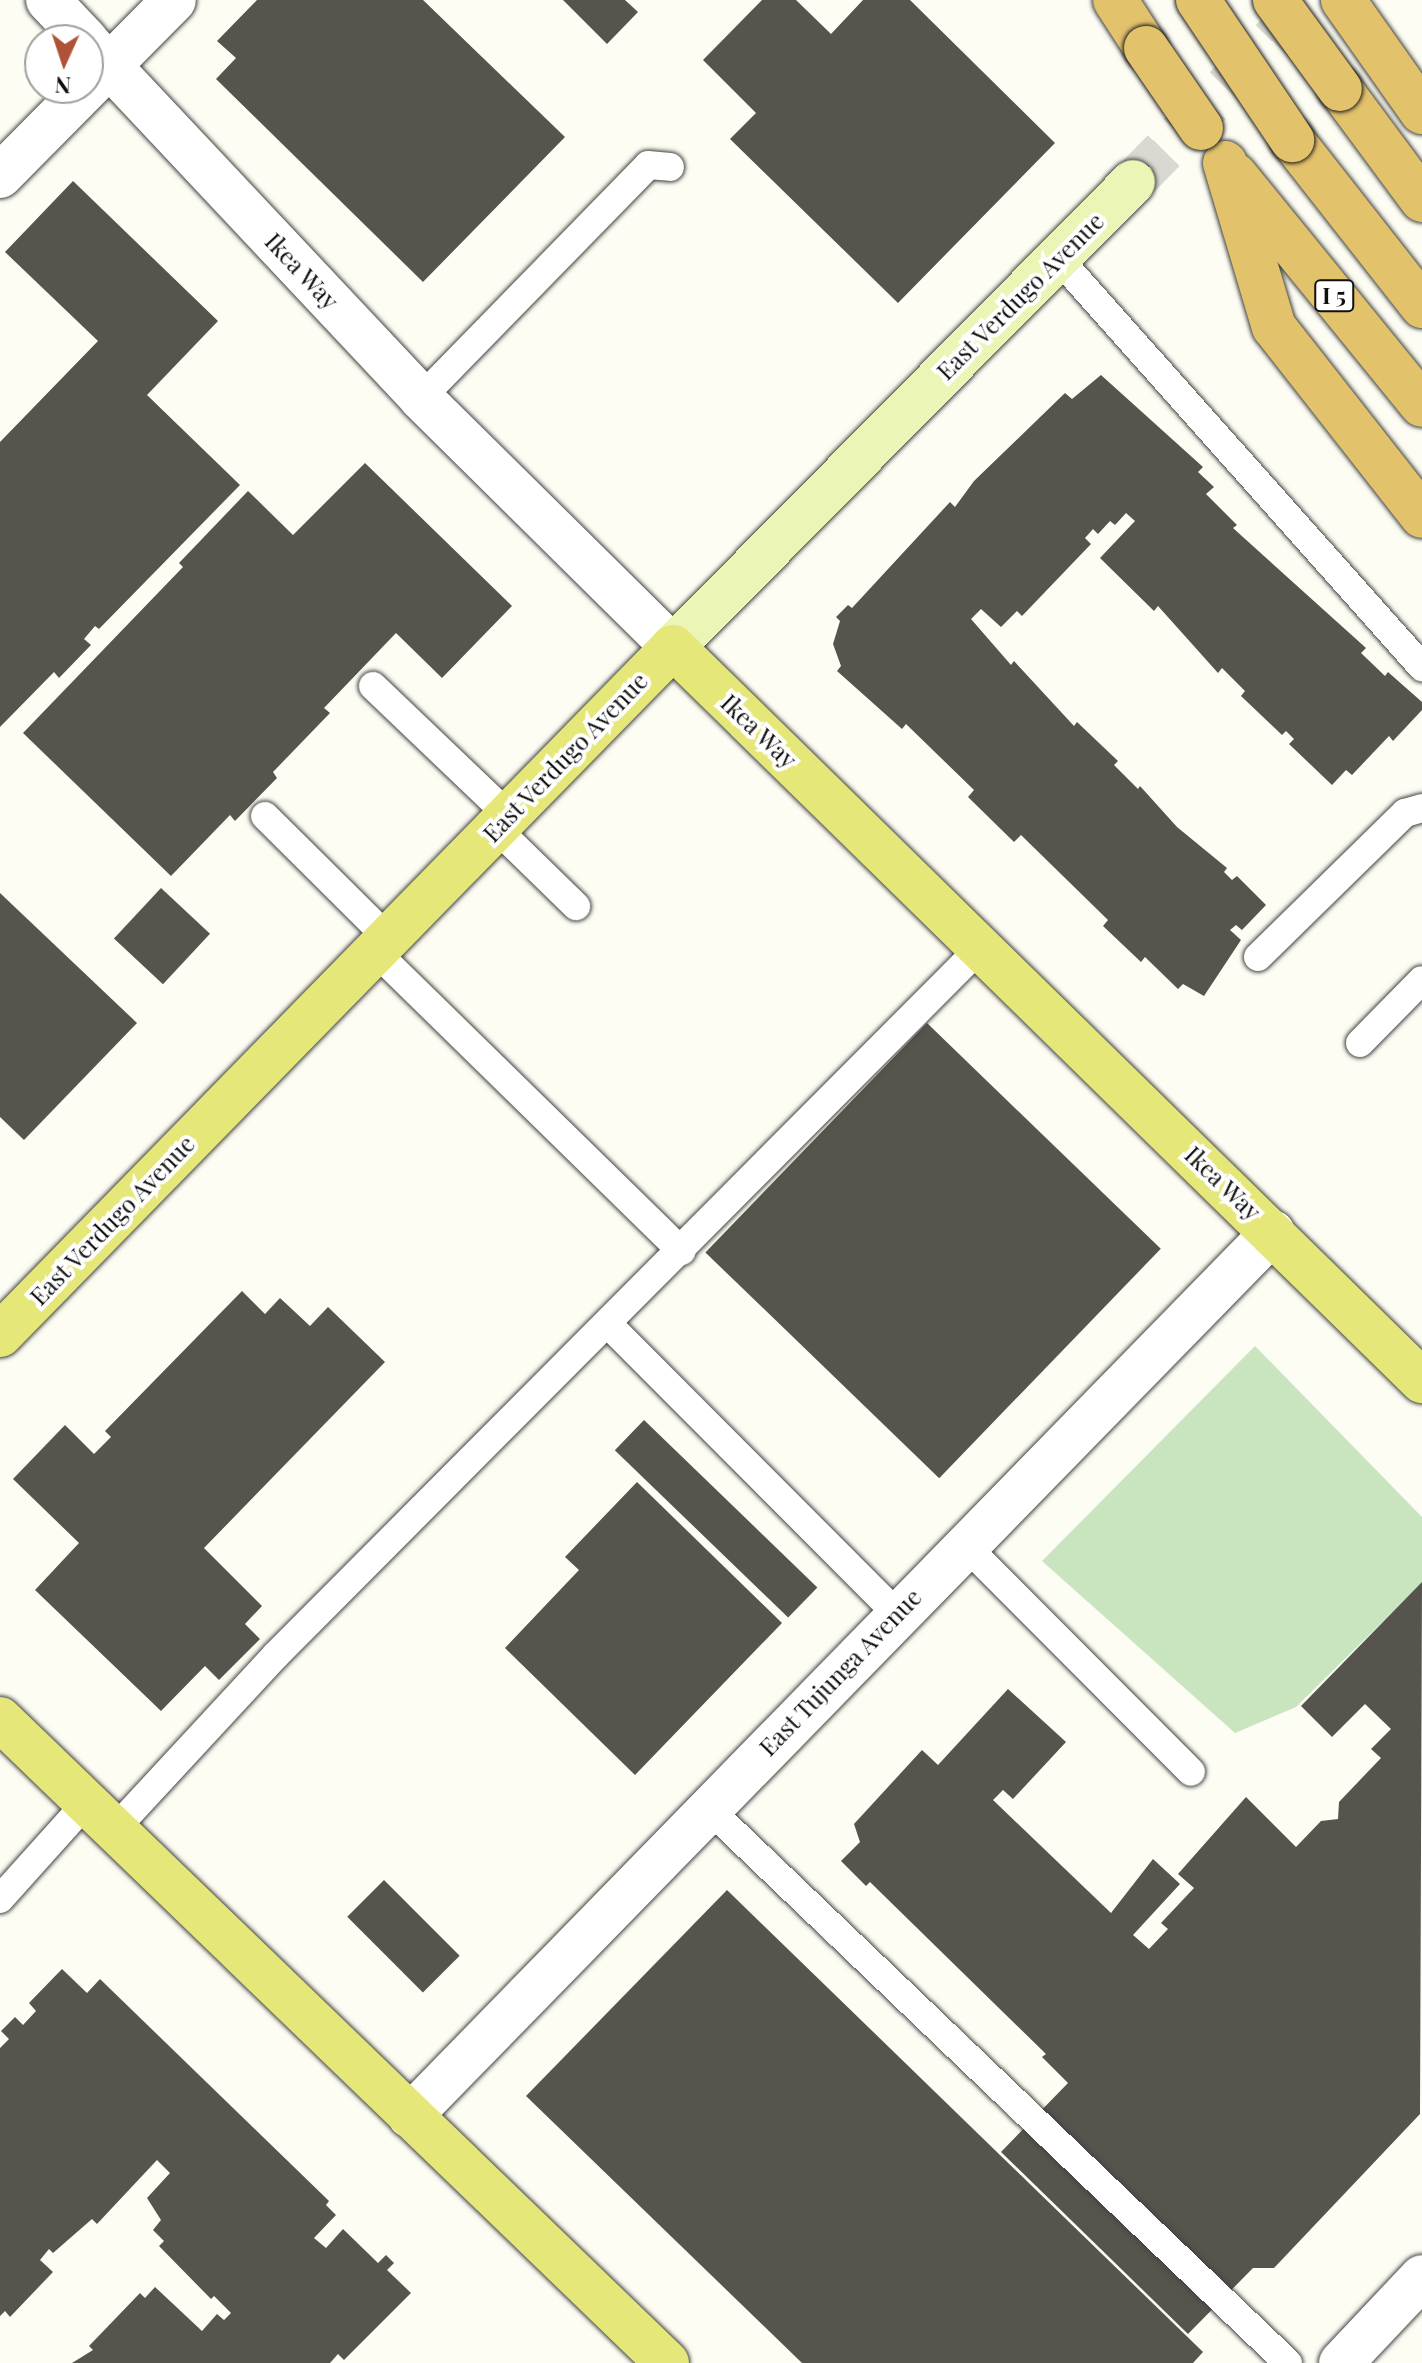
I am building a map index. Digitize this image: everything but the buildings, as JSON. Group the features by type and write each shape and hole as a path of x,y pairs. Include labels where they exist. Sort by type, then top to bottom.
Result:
{"highway":[{"name":"I 5","path":"1115,0 1235,183 1422,405"},
{"path":"1198,0 1292,140 1422,306"},
{"path":"1275,0 1422,200"},
{"path":"1343,0 1422,112"},
{"path":"1377,51 1422,62"},
{"path":"1235,183 1274,327 1422,516"}],"main road":[{"name":"East Verdugo Avenue","path":"0,1335 1133,182"},
{"name":"Ikea Way","path":"673,647 1422,1381"},
{"path":"0,1719 667,2363"}],"street":[{"name":"Ikea Way","path":"48,0 71,24"},
{"path":"104,44 174,0"},
{"name":"Ikea Way","path":"104,60 421,398 673,647"},
{"path":"0,176 54,104"},
{"name":"East Tujunga Avenue","path":"410,2116 707,1807 1273,1232"},
{"path":"1345,2362 1422,2277"}],"lane":[{"path":"421,398 648,165 670,167"},
{"path":"1058,258 1422,667"},
{"path":"373,686 502,822 576,906"},
{"path":"1258,957 1405,813 1422,808"},
{"path":"265,816 381,945 681,1251"},
{"path":"0,1899 100,1816 275,1656 609,1325 981,947"},
{"path":"1360,1043 1422,980"},
{"path":"609,1325 897,1614"},
{"path":"965,1545 1191,1772"},
{"path":"707,1807 1288,2363"}],"green space":[{"path":"1255,1346 1422,1517 1422,1583 1296,1707 1235,1733 1042,1561"}],"tunnel":[{"path":"1133,182 1311,0"}]}
